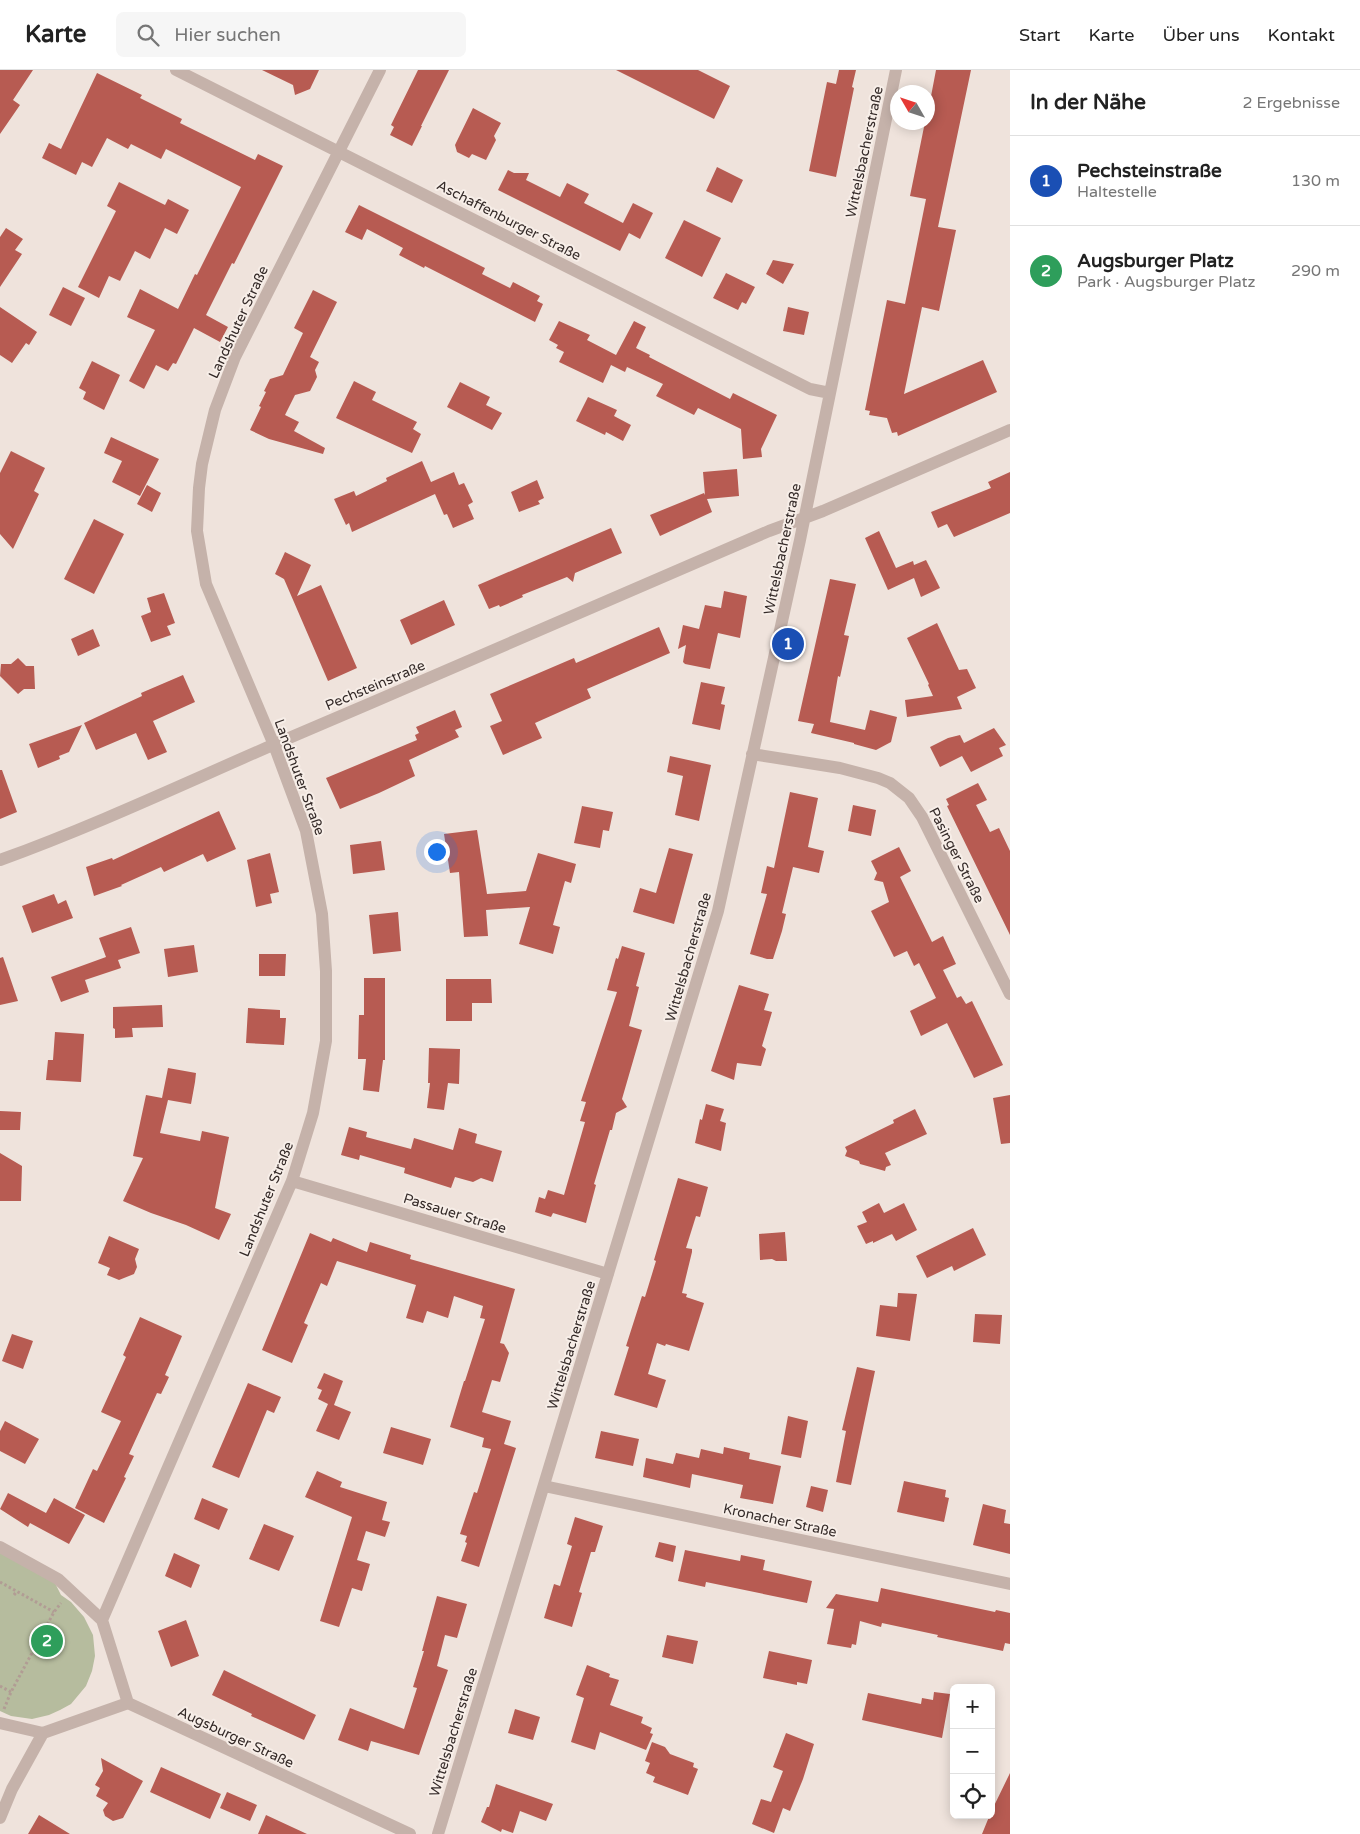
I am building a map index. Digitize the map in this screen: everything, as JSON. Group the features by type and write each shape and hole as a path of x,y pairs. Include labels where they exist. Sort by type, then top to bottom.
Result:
{"street":[{"name":"Aschaffenburger Straße","path":"176,70 810,389 830,393"},
{"name":"Landshuter Straße","path":"102,1620 292,1181 313,1113 326,1041 326,971 322,914 306,831 274,745 206,584 198,531 199,488 202,464 215,410 235,357 380,70"},
{"name":"Wittelsbacherstraße","path":"438,1834 718,911 804,519 896,70"},
{"name":"Pechsteinstraße","path":"0,860 50,842 122,812 769,531 804,519 1010,430"},
{"name":"Pasinger Straße","path":"752,754 867,774 890,783 909,798 922,817 1010,994"},
{"name":"Passauer Straße","path":"292,1181 608,1274"},
{"name":"Kronacher Straße","path":"544,1486 1010,1584"},
{"path":"0,1547 58,1579 102,1620 128,1703 43,1733 1,1717"},
{"name":"Augsburger Straße","path":"128,1703 410,1834"},
{"path":"0,1818 12,1789 43,1733"}],"path":[{"path":"0,1582 54,1612"},
{"path":"14,1596 17,1591"},
{"path":"1,1717 11,1692 54,1612 65,1597"},
{"path":"0,1686 11,1692"}],"green space":[{"path":"0,1552 55,1583 61,1595 71,1602 84,1617 93,1635 95,1656 86,1686 71,1704 49,1715 32,1719 11,1716 0,1711"}],"building":[{"path":"0,70 33,70 13,100 20,105 0,134"},
{"path":"262,70 319,70 310,89 295,95 293,85"},
{"path":"418,70 449,70 412,146 390,135 394,127 391,125"},
{"path":"616,70 698,70 730,86 714,119"},
{"path":"839,70 856,70 836,177 809,171 827,82 836,84"},
{"path":"936,70 971,70 938,227 956,230 939,311 922,307 904,394 983,360 997,392 898,436 897,432 892,433 887,418 869,415 870,411 865,410 887,300 905,304 926,199 910,196 923,130 935,130 935,85 933,85"},
{"path":"97,73 142,95 140,98 182,119 180,123 255,160 258,154 283,166 206,315 228,327 220,342 194,328 176,364 173,363 168,371 156,365 144,389 129,381 155,330 127,317 140,289 178,309 241,187 166,149 161,159 131,144 128,149 107,138 92,167 82,162 76,175 42,158 49,143 61,149"},
{"path":"473,108 501,123 494,136 496,140 486,160 472,154 469,158 457,152 455,145"},
{"path":"717,167 743,180 732,203 706,191"},
{"path":"508,170 514,173 529,173 526,180 560,197 567,183 589,194 584,203 623,223 633,203 653,213 640,239 629,233 620,251 498,190"},
{"path":"119,182 165,205 168,199 189,210 177,234 165,228 150,259 135,251 120,281 109,276 99,298 78,287 116,211 107,206"},
{"path":"359,205 485,268 482,274 510,288 513,282 540,296 537,301 543,304 535,322 425,266 424,268 399,255 403,248 367,229 362,240 345,232"},
{"path":"684,220 721,238 702,277 665,258"},
{"path":"6,228 23,239 15,250 22,254 0,287 0,237"},
{"path":"773,260 794,264 783,284 766,274"},
{"path":"726,273 755,287 746,304 742,302 738,310 713,298"},
{"path":"63,287 85,298 71,326 49,315"},
{"path":"313,290 337,302 310,357 319,362 315,370 317,377 310,391 295,395 285,415 299,422 294,431 325,448 323,454 269,439 250,430 261,407 259,406 270,379 283,375 303,333 294,328"},
{"path":"0,307 37,332 29,345 26,343 12,363 0,355"},
{"path":"788,307 809,312 804,335 783,331"},
{"path":"559,321 590,335 587,340 616,355 634,321 646,327 636,348 650,355 649,357 730,399 733,393 777,415 761,449 762,457 743,459 741,429 698,408 694,415 656,396 663,384 627,367 625,372 611,365 603,383 559,362 564,352 556,348 558,345 549,340"},
{"path":"92,361 120,375 104,410 83,399 86,392 79,388"},
{"path":"354,381 376,392 372,400 417,422 413,429 421,434 412,453 336,418"},
{"path":"460,382 490,397 486,405 502,413 492,430 447,407"},
{"path":"588,397 617,410 614,416 631,425 623,441 606,432 605,435 576,421"},
{"path":"111,437 159,459 140,496 112,482 122,461 104,453"},
{"path":"11,451 45,468 34,491 39,494 13,549 0,534 0,473"},
{"path":"422,461 431,482 454,472 459,485 464,483 473,502 468,505 474,519 453,528 447,514 444,515 435,494 352,532 349,523 346,525 334,499 354,491 356,496 387,481 386,478"},
{"path":"737,469 739,496 707,499 712,512 660,536 650,515 704,493 705,495 703,472"},
{"path":"1010,472 1010,513 954,537 947,524 938,528 931,512 991,488 988,482"},
{"path":"537,480 544,498 538,501 540,504 519,512 511,492"},
{"path":"147,485 161,493 152,512 137,504"},
{"path":"94,519 124,534 94,594 64,579"},
{"path":"611,528 622,553 575,573 573,582 567,577 522,595 523,597 500,607 499,605 489,609 478,585"},
{"path":"879,531 896,568 913,561 914,565 926,560 940,588 921,597 914,578 888,590 865,538"},
{"path":"285,552 311,565 297,596 321,585 357,668 328,681 284,579 275,574"},
{"path":"830,579 856,584 844,635 849,636 840,677 838,676 830,722 865,730 870,710 897,717 891,742 876,750 811,733 814,724 798,721"},
{"path":"724,591 747,596 740,638 718,633 710,669 685,664 683,662 686,645 678,649 683,625 699,629 705,605 721,608"},
{"path":"164,593 175,623 167,626 171,635 151,642 141,616 151,612 147,598"},
{"path":"444,600 455,625 411,645 400,620"},
{"path":"937,623 959,670 967,669 976,688 957,697 962,709 907,717 905,700 933,696 907,638"},
{"path":"659,627 670,653 587,689 591,698 535,723 542,738 503,755 490,726 502,721 490,694 574,658 576,663"},
{"path":"93,629 100,646 78,656 71,639"},
{"path":"18,658 26,666 34,666 35,689 24,689 18,694 0,676 1,664 11,664"},
{"path":"183,675 195,702 153,721 167,752 148,760 136,733 96,750 84,723 142,696 141,693"},
{"path":"701,682 725,687 721,704 725,705 720,730 692,724"},
{"path":"455,710 462,727 455,730 459,737 409,760 415,776 340,809 326,778 417,740 415,735 419,733 416,727"},
{"path":"82,725 69,752 59,756 60,759 38,768 29,744"},
{"path":"994,728 1006,745 999,748 1003,756 971,772 962,756 940,767 930,747 948,738 960,735 964,743"},
{"path":"670,756 711,765 699,821 675,815 683,776 667,772"},
{"path":"0,770 2,770 17,812 0,819"},
{"path":"978,783 987,800 976,805 990,832 999,828 1010,851 1010,935 947,806 949,805 946,799"},
{"path":"790,792 818,798 808,847 824,851 819,873 793,867 782,913 786,914 782,931 773,959 767,959 750,954 767,894 761,893 767,866 774,868"},
{"path":"853,805 876,810 871,836 848,831"},
{"path":"582,806 613,812 609,831 603,830 600,848 574,843"},
{"path":"219,811 236,849 207,862 203,854 164,872 161,867 122,886 94,896 86,867 112,858 113,860"},
{"path":"477,830 487,894 526,891 538,853 576,864 571,883 565,881 553,925 560,927 553,954 519,944 530,907 486,910 488,936 464,937 459,872 450,873 444,834"},
{"path":"381,841 385,870 353,874 350,845"},
{"path":"899,847 911,871 900,877 932,942 943,936 956,964 943,970 957,998 961,996 966,1004 972,1001 1003,1065 974,1078 947,1023 921,1036 910,1011 936,998 919,963 914,966 907,951 894,957 871,911 889,902 883,882 874,880 877,873 871,861"},
{"path":"669,848 693,854 674,924 633,912 640,888 656,893"},
{"path":"270,853 279,892 270,894 272,903 256,907 247,860"},
{"path":"54,894 58,904 66,900 73,918 32,933 22,906"},
{"path":"398,912 401,951 373,954 369,915"},
{"path":"131,927 140,953 118,960 121,968 85,980 89,992 61,1002 51,977 106,957 99,938"},
{"path":"194,945 198,972 168,977 164,949"},
{"path":"622,946 645,953 636,986 639,987 629,1026 642,1030 622,1099 627,1107 616,1113 594,1184 596,1185 586,1223 553,1213 551,1217 535,1212 539,1197 545,1199 548,1190 564,1195 585,1122 580,1121 586,1102 581,1101 617,992 607,990 616,958 618,959"},
{"path":"259,954 286,954 285,976 259,976"},
{"path":"3,957 18,1001 0,1005 0,958"},
{"path":"364,978 385,978 385,1060 383,1060 379,1092 363,1090 366,1059 358,1059 359,1015 364,1015"},
{"path":"446,979 491,979 492,1003 472,1003 472,1021 446,1021"},
{"path":"739,985 769,994 764,1010 772,1012 762,1046 766,1049 761,1066 737,1063 734,1080 711,1071"},
{"path":"162,1005 163,1027 132,1028 133,1037 115,1038 113,1007"},
{"path":"248,1008 280,1010 280,1018 286,1018 284,1045 246,1043"},
{"path":"55,1032 84,1034 81,1082 46,1080 48,1060 53,1060"},
{"path":"429,1048 460,1049 459,1084 448,1083 444,1110 427,1108 430,1083 428,1083"},
{"path":"168,1068 196,1073 195,1082 191,1104 168,1100 160,1133 200,1141 202,1131 229,1137 215,1208 231,1214 219,1240 123,1201 143,1158 133,1156 146,1095 162,1098"},
{"path":"1010,1095 1010,1143 1001,1144 993,1098"},
{"path":"706,1104 724,1109 720,1121 726,1123 721,1151 695,1143 700,1119 702,1120"},
{"path":"915,1109 927,1134 885,1153 891,1165 886,1167 885,1171 860,1164 859,1161 845,1156 847,1151 845,1147 894,1123 893,1120"},
{"path":"0,1111 21,1112 20,1130 0,1130"},
{"path":"349,1127 367,1132 366,1137 411,1149 414,1138 453,1150 459,1128 477,1134 475,1143 502,1151 493,1182 481,1178 473,1182 455,1177 451,1188 404,1173 405,1168 360,1155 359,1160 341,1155"},
{"path":"0,1153 22,1166 21,1201 0,1201"},
{"path":"678,1178 708,1187 700,1217 696,1216 686,1248 692,1249 692,1252 682,1293 687,1294 686,1297 704,1303 689,1351 657,1343 648,1374 666,1380 657,1408 614,1395 629,1347 626,1346 642,1296 645,1297 656,1261 654,1260"},
{"path":"879,1203 884,1213 904,1203 917,1230 896,1241 892,1234 873,1243 873,1241 866,1244 857,1226 867,1222 862,1212"},
{"path":"973,1228 986,1255 954,1271 952,1266 927,1278 916,1256"},
{"path":"785,1232 787,1261 760,1260 759,1234"},
{"path":"310,1233 331,1242 333,1238 367,1252 370,1242 411,1255 410,1259 515,1289 500,1343 504,1344 509,1353 500,1382 492,1380 482,1412 511,1421 504,1444 516,1448 479,1567 461,1561 467,1543 465,1542 467,1536 460,1534 474,1492 477,1493 491,1449 482,1447 484,1438 450,1427 485,1319 480,1318 483,1306 454,1296 448,1318 427,1311 423,1323 406,1318 416,1285 337,1261 327,1286 321,1283 304,1323 308,1325 292,1363 262,1350"},
{"path":"109,1236 139,1249 135,1259 137,1267 134,1274 119,1280 107,1275 110,1268 98,1263"},
{"path":"898,1293 917,1294 910,1341 876,1336 880,1305 897,1307"},
{"path":"975,1314 1002,1315 1000,1344 973,1342"},
{"path":"140,1317 182,1336 165,1375 169,1377 161,1394 157,1393 129,1454 134,1456 124,1477 126,1478 104,1523 75,1508 93,1469 97,1471 121,1421 101,1412 126,1357 123,1355"},
{"path":"12,1334 33,1341 23,1369 2,1361"},
{"path":"857,1367 875,1371 851,1485 836,1482 846,1431 842,1430"},
{"path":"324,1373 343,1381 334,1405 351,1412 339,1440 316,1431 328,1404 318,1399 322,1390 317,1388"},
{"path":"248,1383 281,1397 274,1413 267,1410 239,1478 212,1467"},
{"path":"788,1416 808,1421 801,1458 781,1454"},
{"path":"5,1421 39,1439 25,1464 0,1451 0,1431"},
{"path":"391,1427 431,1439 423,1465 383,1453"},
{"path":"601,1431 639,1439 633,1466 595,1458"},
{"path":"724,1447 750,1453 749,1459 781,1466 773,1504 740,1498 743,1485 692,1474 690,1488 643,1477 646,1458 673,1464 676,1453 699,1458 701,1449 723,1454"},
{"path":"317,1471 342,1482 340,1487 387,1502 382,1520 390,1522 385,1537 366,1531 357,1560 370,1564 362,1591 352,1588 339,1627 320,1621 352,1517 305,1497"},
{"path":"904,1481 946,1490 945,1497 949,1498 944,1522 897,1512"},
{"path":"811,1486 828,1490 823,1512 806,1507"},
{"path":"8,1493 46,1513 54,1498 85,1515 69,1544 30,1523 28,1527 0,1509"},
{"path":"202,1498 228,1509 219,1530 194,1519"},
{"path":"983,1504 1006,1510 1004,1523 1010,1524 1010,1554 973,1545"},
{"path":"575,1517 603,1526 595,1552 591,1552 579,1592 582,1593 572,1627 544,1618 554,1584 560,1586 572,1546 567,1544"},
{"path":"264,1524 294,1536 279,1571 249,1559"},
{"path":"659,1542 676,1546 673,1562 655,1557"},
{"path":"685,1550 740,1561 741,1555 765,1560 763,1570 812,1581 807,1603 706,1582 705,1587 678,1581"},
{"path":"174,1553 200,1565 191,1588 165,1576"},
{"path":"881,1588 995,1612 996,1610 1010,1613 1010,1644 1005,1643 1003,1651 882,1623 881,1627 860,1621 856,1645 852,1644 851,1648 827,1644 834,1609 826,1608 836,1594 878,1602"},
{"path":"437,1596 467,1604 457,1638 445,1635 437,1666 448,1670 419,1755 371,1741 368,1751 338,1740 350,1708 404,1729 417,1688 413,1687"},
{"path":"186,1620 199,1656 171,1667 158,1631"},
{"path":"667,1635 698,1641 693,1664 662,1657"},
{"path":"769,1651 812,1660 807,1684 797,1682 797,1685 763,1678"},
{"path":"587,1665 610,1674 609,1677 619,1680 610,1705 643,1717 641,1723 652,1728 650,1733 653,1734 646,1750 600,1732 595,1750 571,1742 584,1698 576,1695"},
{"path":"224,1670 316,1715 304,1740 251,1716 252,1714 212,1695"},
{"path":"934,1692 950,1694 942,1738 862,1720 868,1693 921,1704 922,1698 933,1700"},
{"path":"515,1709 540,1717 533,1740 508,1733"},
{"path":"786,1733 814,1744 790,1811 783,1808 774,1833 752,1824 761,1799 771,1802 783,1771 773,1767"},
{"path":"652,1742 665,1747 670,1754 694,1763 693,1767 698,1769 688,1795 653,1782 655,1777 646,1773 650,1763 645,1761"},
{"path":"101,1758 143,1781 123,1818 113,1821 105,1816 103,1810 108,1803 96,1796 100,1788 95,1785 103,1771"},
{"path":"161,1767 221,1794 210,1819 150,1792"},
{"path":"1010,1773 1010,1834 982,1834 988,1819 995,1819 995,1804"},
{"path":"496,1784 553,1804 546,1821 520,1811 513,1833 502,1829 501,1832 481,1822 487,1807 489,1807"},
{"path":"227,1792 257,1805 250,1821 220,1808"},
{"path":"39,1815 70,1834 28,1834"},
{"path":"266,1815 307,1834 258,1834"}],"place":[{"name":"Pechsteinstraße","path":"788,644"},
{"name":"Augsburger Platz","path":"47,1641"}]}
